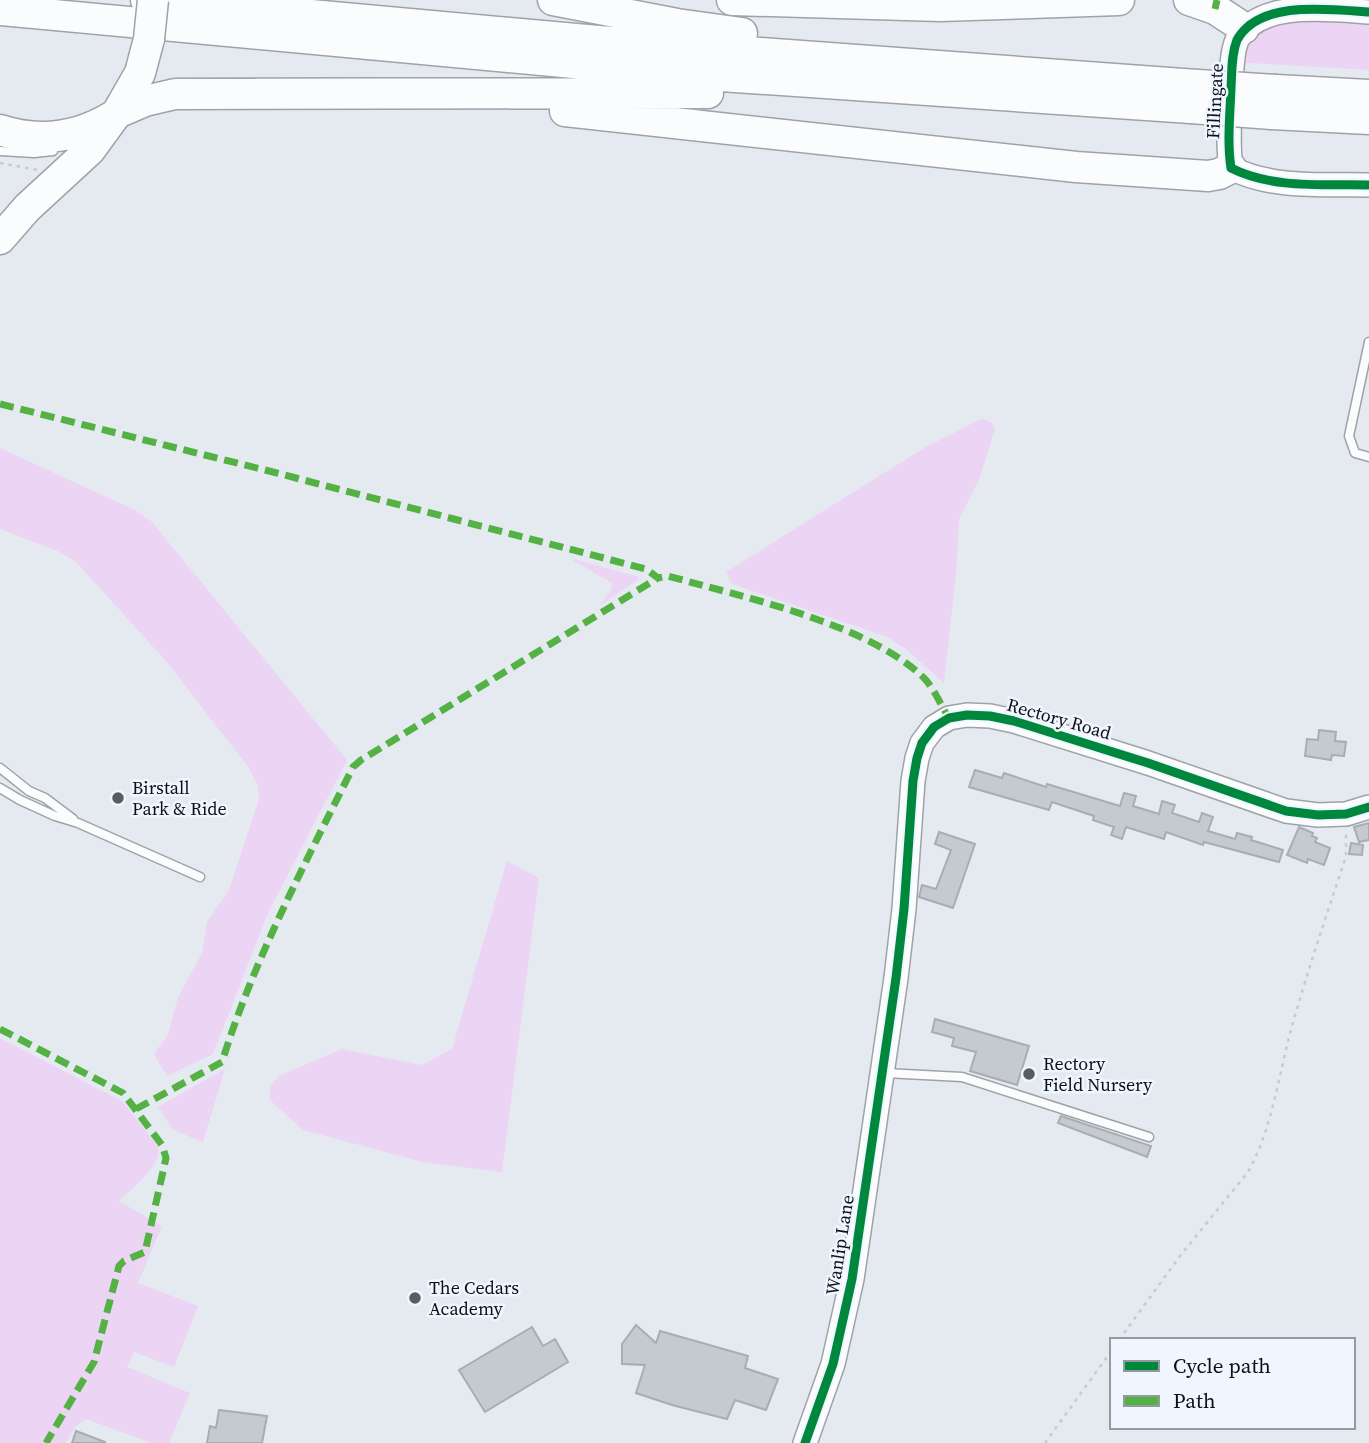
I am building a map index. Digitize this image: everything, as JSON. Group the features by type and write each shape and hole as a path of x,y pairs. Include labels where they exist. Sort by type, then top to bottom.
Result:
{"highway":[{"path":"146,0 598,41 943,65"},
{"path":"0,239 27,208 90,149 140,73 149,39 153,0"},
{"path":"553,0 677,24 943,65 1187,96 1274,102 1369,119"},
{"path":"732,0 940,6 1119,0"},
{"path":"1189,0 1215,9 1244,28"},
{"path":"0,10 691,74 1002,97"},
{"path":"0,130 40,139 66,136 145,101 175,94 766,93 1002,97 1187,96"},
{"path":"377,94 603,114 1076,167 1208,176 1231,168"},
{"path":"1274,102 1369,96"}],"street":[{"path":"1244,28 1256,17 1272,10 1294,6 1369,12"},
{"name":"Fillingate","path":"1231,168 1228,146 1233,54 1244,28"},
{"path":"1231,168 1248,177 1281,182 1369,185"},
{"name":"Rectory Road","path":"886,1048 905,909 917,758 922,743 934,727 949,718 967,715 990,716 1014,721 1148,763 1286,811 1318,816 1346,814 1369,807"},
{"name":"Wanlip Lane","path":"805,1443 833,1364 852,1279 886,1048"}],"lane":[{"path":"0,150 34,153 56,150 77,141 110,118"},
{"path":"1369,342 1349,436 1355,453 1369,457"},
{"path":"0,768 78,823"},
{"path":"0,788 55,816 78,823 200,877"},
{"path":"882,1073 962,1077 1149,1137"}],"path":[{"path":"1120,1338 1180,1256 1248,1172 1261,1147 1294,1020 1346,856 1346,814"},
{"path":"1045,1443 1110,1353"}],"shaded area":[{"path":"1369,12 1369,70 1232,62 1256,17"},
{"path":"981,419 991,422 995,429 979,480 959,519 956,575 944,683 907,650 887,637 732,584 726,572 924,448"},
{"path":"0,448 137,511 152,522 347,760 268,913 213,1054 167,1076 155,1052 168,1035 178,997 202,953 207,922 229,890 259,799 258,786 249,768 166,661 76,562 60,552 0,529"},
{"path":"574,559 639,577 599,606 611,590 612,583"},
{"path":"507,861 539,878 502,1172 423,1162 303,1130 270,1100 270,1087 279,1076 342,1049 422,1065 452,1049"},
{"path":"0,1038 122,1101 158,1146 158,1154 151,1169 119,1201 162,1226 138,1283 198,1306 174,1367 134,1352 127,1367 190,1393 169,1443 152,1443 86,1419 75,1427 66,1443 0,1443"},
{"path":"225,1069 203,1142 173,1130 158,1107"}],"building":[{"path":"1319,730 1336,732 1335,741 1346,742 1344,756 1332,755 1331,760 1305,756 1307,739 1318,740"},
{"path":"975,770 1002,778 1004,773 1120,806 1124,793 1136,796 1133,806 1159,814 1162,801 1175,805 1172,813 1199,822 1202,813 1213,817 1208,831 1235,839 1237,833 1283,850 1279,862 1204,842 1203,845 1166,832 1164,839 1126,827 1122,839 1111,835 1114,827 1093,820 1094,816 1052,802 1049,810 969,787"},
{"path":"1369,823 1369,840 1359,842 1354,827"},
{"path":"1299,827 1313,833 1312,836 1317,838 1315,842 1330,848 1324,865 1308,859 1307,863 1287,855"},
{"path":"939,832 975,844 953,908 919,897 922,885 936,889 951,850 935,844"},
{"path":"1351,843 1363,845 1362,855 1349,854"},
{"path":"935,1019 1029,1046 1017,1085 970,1071 976,1052 952,1046 954,1038 932,1032"},
{"path":"1061,1116 1151,1146 1147,1157 1058,1123"},
{"path":"636,1325 656,1343 660,1331 748,1356 745,1368 778,1379 766,1410 735,1400 727,1419 636,1393 645,1365 622,1364 622,1344"},
{"path":"532,1327 543,1346 555,1339 568,1362 485,1412 459,1370"},
{"path":"219,1410 267,1416 262,1443 207,1443 210,1426 216,1428"},
{"path":"76,1431 105,1442 105,1443 72,1443"}],"marked path":[{"path":"1215,9 1217,0"},
{"path":"0,404 646,569 658,578 668,576 804,615 871,642 900,659 928,682 949,718"},
{"path":"136,1109 222,1062 265,949 353,767 658,578"},
{"path":"0,1029 123,1093 162,1145 166,1158 145,1252 119,1266 94,1362 46,1443"}],"cycle path":[{"path":"1369,12 1296,10 1261,18 1247,27 1237,40 1234,52 1229,138 1231,168 1247,175 1299,184 1369,185"},
{"path":"805,1443 833,1364 852,1279 896,978 913,781 922,743 934,727 949,718 967,715 990,716 1148,763 1286,811 1318,815 1346,814 1369,807"}],"place":[{"name":"Birstall Park & Ride","path":"118,798"},
{"name":"Rectory Field Nursery","path":"1029,1074"},
{"name":"The Cedars Academy","path":"415,1298"}]}
